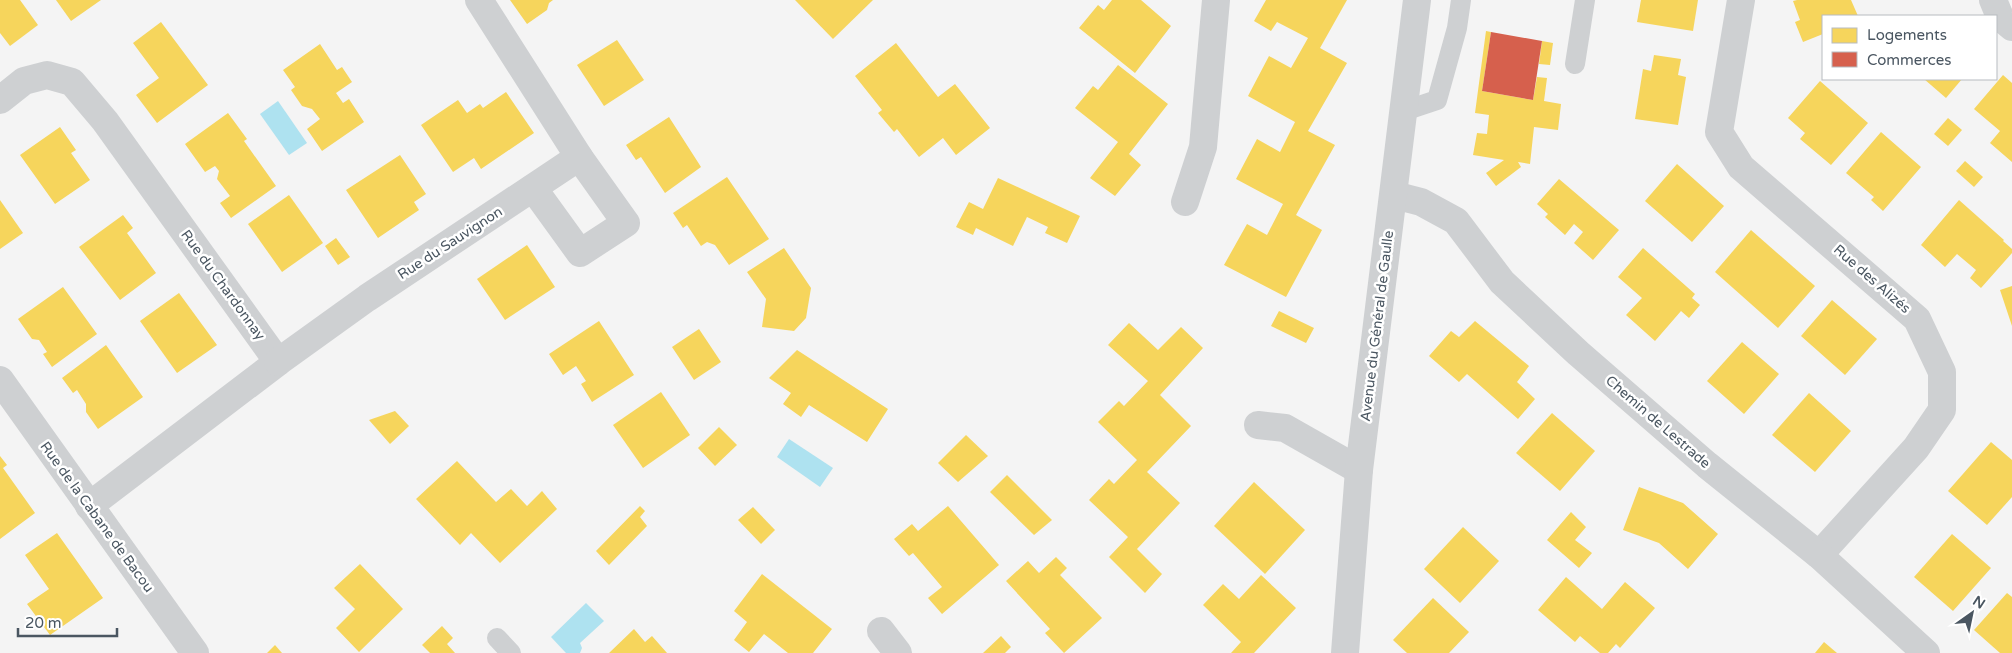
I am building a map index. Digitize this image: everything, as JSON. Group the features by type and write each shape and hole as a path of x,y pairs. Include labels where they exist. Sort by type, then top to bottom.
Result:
{"street":[{"path":"479,0 580,157 626,223 580,254 534,188"},
{"path":"1185,202 1203,147 1216,0"},
{"name":"Avenue du Général de Gaulle","path":"1345,653 1359,470 1417,0"},
{"name":"Rue des Alizés","path":"1741,0 1719,132 1741,167 1918,319 1942,372 1942,410 1916,448 1819,555"},
{"path":"1993,0 2000,17 2012,27"},
{"name":"Rue du Chardonnay","path":"0,100 24,80 47,75 72,82 105,120 278,362"},
{"name":"Rue du Sauvignon","path":"278,362 367,298 580,157"},
{"name":"Chemin de Lestrade","path":"1394,195 1421,202 1456,221 1502,282 1578,353 1707,465 1819,555 1926,653"},
{"path":"89,506 278,362"},
{"name":"Rue de la Cabane de Bacou","path":"0,380 196,653"},
{"path":"1258,425 1286,428 1359,470"},
{"path":"880,631 898,653"}],"lane":[{"path":"1404,111 1437,100 1457,28 1461,0"},
{"path":"1575,64 1586,0"},
{"path":"497,638 511,653"}],"water":[{"path":"278,101 307,143 289,155 260,114"},
{"path":"789,439 833,468 820,487 777,457"},
{"path":"586,603 604,621 580,643 582,648 580,653 566,653 551,637"}],"building: Logements":[{"path":"0,0 20,0 38,25 10,46 0,33"},
{"path":"56,0 101,0 71,21"},
{"path":"510,0 553,0 549,3 547,10 527,24"},
{"path":"795,0 873,0 833,39"},
{"path":"1112,0 1141,0 1171,26 1135,73 1079,28 1098,5 1104,10"},
{"path":"1266,0 1347,0 1320,48 1347,63 1308,131 1335,145 1296,215 1322,230 1286,297 1224,265 1247,224 1267,235 1283,204 1236,179 1257,139 1280,152 1295,122 1248,96 1269,56 1291,68 1308,38 1277,22 1271,31 1254,21"},
{"path":"1641,0 1698,0 1693,31 1637,22"},
{"path":"1851,0 1858,15 1822,15 1822,34 1803,42 1795,22 1800,20 1793,1"},
{"path":"161,22 208,85 157,123 136,95 159,78 133,43"},
{"path":"1486,31 1491,32 1482,91 1533,100 1537,77 1547,78 1544,101 1561,104 1558,130 1534,127 1530,164 1518,162 1521,167 1496,186 1486,173 1504,160 1473,155 1477,133 1487,134 1489,115 1475,113"},
{"path":"617,40 644,80 604,106 577,65"},
{"path":"1542,41 1553,43 1550,65 1539,64"},
{"path":"896,43 938,97 955,84 990,128 956,155 943,138 919,157 897,129 894,132 878,113 882,110 855,76"},
{"path":"320,44 337,70 342,67 352,82 336,93 343,103 349,99 364,122 322,151 307,129 320,119 312,109 302,106 291,90 295,87 283,70"},
{"path":"1654,55 1681,59 1678,75 1686,77 1678,125 1635,119 1643,69 1651,71"},
{"path":"1118,65 1168,104 1129,154 1141,165 1115,196 1090,178 1118,142 1075,108 1093,86 1098,90"},
{"path":"2003,75 2012,83 2012,162 1990,143 2000,131 1974,109"},
{"path":"1925,80 1961,80 1946,98"},
{"path":"1820,81 1868,123 1831,165 1800,139 1805,133 1788,118"},
{"path":"506,92 534,133 481,169 474,158 453,172 421,125 458,100 467,113 480,104 483,108"},
{"path":"228,113 247,139 244,141 276,186 231,218 220,203 230,196 217,179 219,171 215,166 205,172 185,144"},
{"path":"669,117 701,167 665,193 641,157 636,160 626,145"},
{"path":"1948,118 1962,130 1948,146 1934,134"},
{"path":"60,127 76,150 71,153 90,180 55,204 20,155"},
{"path":"1881,132 1921,167 1883,211 1871,200 1874,197 1846,173"},
{"path":"400,155 426,194 414,202 419,210 378,238 346,190"},
{"path":"1965,161 1983,177 1974,187 1956,171"},
{"path":"1677,164 1724,206 1692,242 1645,201"},
{"path":"727,177 769,239 729,265 715,245 707,242 701,246 687,225 683,228 673,213"},
{"path":"998,178 1080,216 1067,243 1045,233 1048,227 1027,217 1013,246 976,228 973,235 956,227 969,202 983,209"},
{"path":"1559,179 1619,230 1593,260 1574,243 1583,232 1574,224 1565,235 1545,217 1548,214 1537,204"},
{"path":"289,195 323,243 282,272 248,224"},
{"path":"0,200 23,233 0,249"},
{"path":"1959,200 2012,249 2012,253 1981,288 1970,278 1976,270 1957,254 1945,267 1921,245"},
{"path":"123,215 133,228 127,233 156,273 120,300 79,247"},
{"path":"1751,230 1815,286 1778,328 1715,272"},
{"path":"336,238 350,257 338,265 325,246"},
{"path":"527,245 555,287 505,320 477,279"},
{"path":"784,248 811,288 806,318 794,331 762,327 766,299 747,272"},
{"path":"1643,248 1695,294 1692,298 1700,305 1689,318 1681,311 1655,341 1626,315 1642,298 1618,277"},
{"path":"2012,286 2012,326 2000,290"},
{"path":"63,287 97,334 52,367 43,354 47,352 39,340 32,339 18,319"},
{"path":"179,293 217,345 177,373 140,321"},
{"path":"1832,300 1877,339 1845,375 1801,336"},
{"path":"1279,311 1314,328 1306,343 1271,326"},
{"path":"599,321 634,375 592,402 581,384 586,381 576,366 563,375 549,354"},
{"path":"1475,321 1529,366 1517,382 1535,399 1518,419 1467,374 1459,382 1429,356 1451,331 1459,337"},
{"path":"1129,323 1158,350 1181,327 1203,348 1160,395 1191,426 1147,472 1180,503 1137,549 1162,574 1145,593 1109,557 1128,537 1089,500 1109,479 1114,484 1137,460 1098,422 1119,401 1124,406 1148,381 1108,345"},
{"path":"699,329 721,362 694,380 672,347"},
{"path":"1742,342 1779,374 1744,414 1707,381"},
{"path":"106,345 143,397 98,429 86,412 86,404 77,390 73,393 62,378"},
{"path":"797,350 888,409 867,442 809,405 801,417 783,404 791,393 769,378"},
{"path":"661,392 690,435 643,468 613,425"},
{"path":"1809,393 1851,431 1815,472 1772,435"},
{"path":"395,411 409,426 390,444 369,420"},
{"path":"1552,413 1595,451 1560,491 1516,453"},
{"path":"719,427 737,445 715,466 698,448"},
{"path":"966,435 988,456 958,482 938,463"},
{"path":"1991,442 2012,460 2012,497 1987,525 1948,491"},
{"path":"0,456 7,465 3,468 35,513 0,539"},
{"path":"457,461 496,502 511,489 527,506 542,491 557,509 500,563 471,533 460,545 416,499"},
{"path":"1007,475 1052,520 1034,535 990,492"},
{"path":"1254,482 1305,530 1265,574 1214,526"},
{"path":"1639,487 1683,503 1718,534 1688,569 1659,543 1623,530"},
{"path":"640,506 645,511 640,517 647,526 609,565 596,551"},
{"path":"948,506 999,565 942,614 928,598 942,587 913,553 909,556 894,539 912,524 918,531"},
{"path":"753,507 775,530 761,544 738,520"},
{"path":"1571,512 1586,527 1575,540 1592,553 1579,568 1547,540"},
{"path":"1463,527 1499,561 1460,603 1424,569"},
{"path":"57,533 103,598 50,635 27,604 49,589 25,555"},
{"path":"1952,534 1991,568 1953,611 1914,577"},
{"path":"1056,557 1067,568 1060,575 1102,618 1064,653 1045,633 1050,629 1006,581 1028,561 1039,573"},
{"path":"360,564 403,609 359,652 336,628 355,609 334,588"},
{"path":"762,574 832,629 813,653 788,653 764,634 749,652 734,640 747,622 734,611"},
{"path":"1261,575 1296,608 1254,653 1231,653 1241,642 1203,605 1223,584 1239,599"},
{"path":"1566,577 1602,609 1625,582 1655,608 1620,648 1616,644 1608,653 1600,653 1580,636 1575,642 1538,610"},
{"path":"2007,593 2012,597 2012,653 2000,653 1974,630"},
{"path":"1433,598 1469,632 1449,653 1407,653 1393,640"},
{"path":"442,626 453,638 447,644 455,653 430,653 422,645"},
{"path":"634,629 645,642 652,636 667,653 609,653"},
{"path":"1001,636 1011,647 1005,653 983,653"},
{"path":"1824,642 1837,653 1815,653"},
{"path":"275,645 282,653 267,653"}],"building: Commerces":[{"path":"1491,32 1542,41 1533,100 1482,91"}]}
